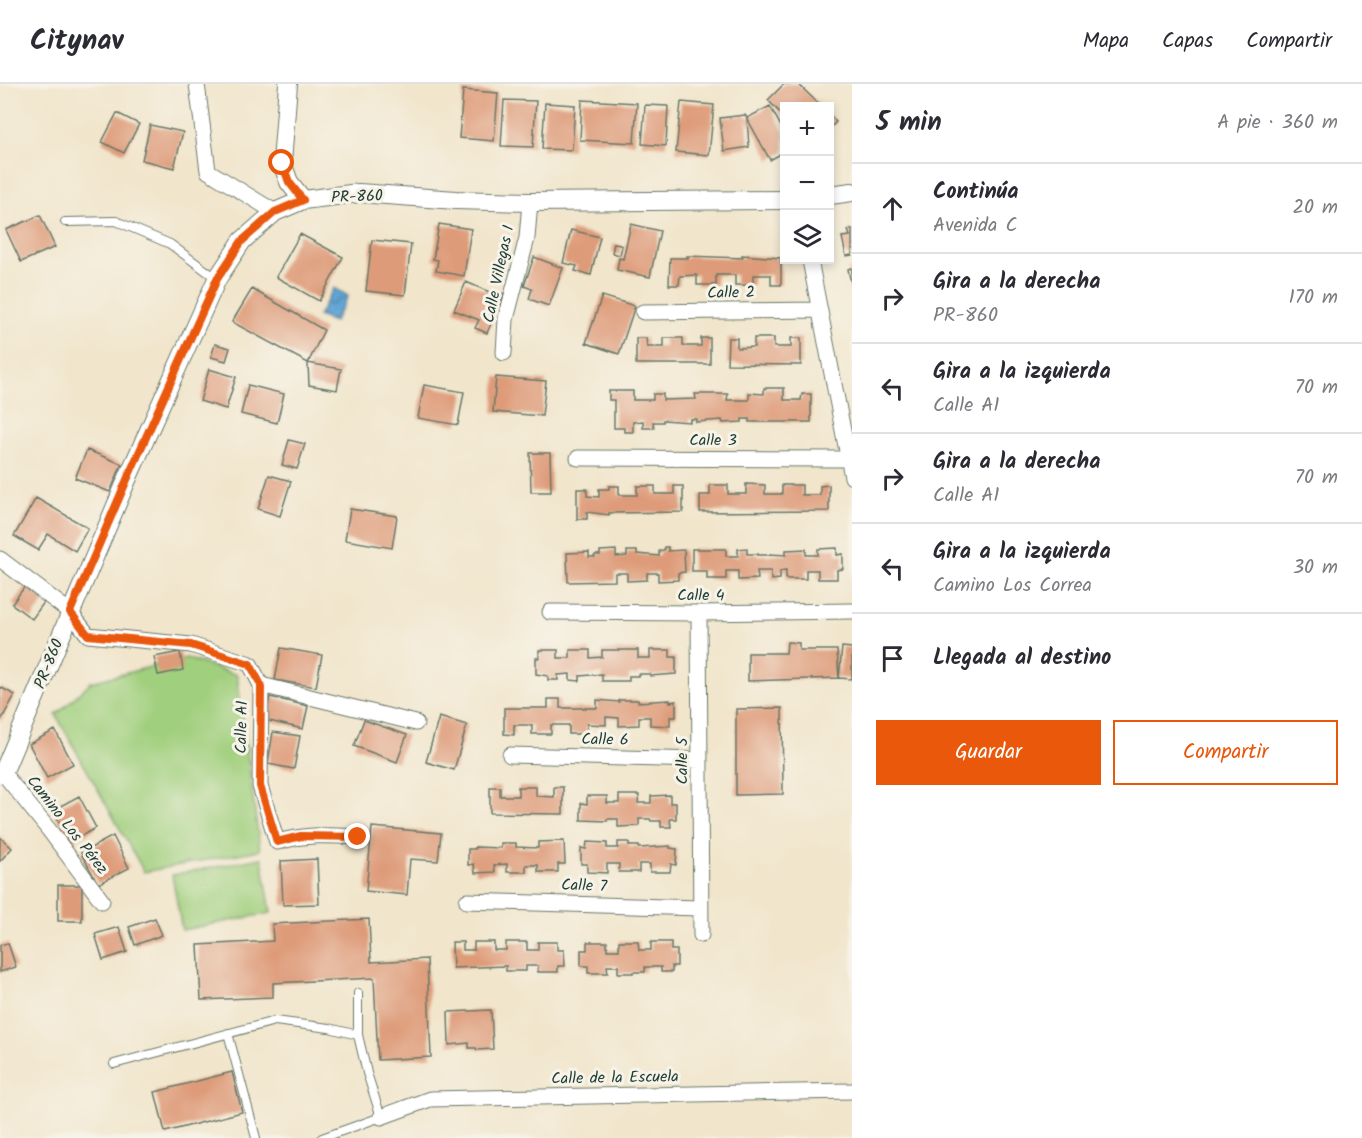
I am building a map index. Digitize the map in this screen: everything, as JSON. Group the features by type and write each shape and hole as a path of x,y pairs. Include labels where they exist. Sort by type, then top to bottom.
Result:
{"street":[{"path":"197,84 208,171 275,212"},
{"path":"288,84 282,163 289,182 303,200"},
{"path":"834,194 852,192"},
{"name":"PR-860","path":"1,773 129,475 217,279 242,241 275,212 303,200 359,193 456,200 530,202 780,200"},
{"name":"Calle Villegas I","path":"504,353 506,319 527,238 530,202"},
{"path":"811,264 852,477"},
{"name":"Calle 2","path":"643,312 820,310"},
{"name":"Calle 3","path":"578,458 848,459"},
{"name":"Calle A1","path":"0,559 70,612 88,635 191,645 250,664 261,685 260,786 277,842 301,836 358,837"},
{"name":"Calle 4","path":"550,612 852,611"},
{"name":"Calle 5","path":"699,613 700,935"},
{"path":"261,685 416,723"},
{"name":"Calle 6","path":"510,756 700,760"},
{"name":"Camino Los Pérez","path":"1,773 102,901"},
{"name":"Calle 7","path":"467,901 699,908"},
{"name":"Calle de la Escuela","path":"381,1117 430,1099 852,1091"}],"lane":[{"path":"64,222 116,221 170,244 217,279"},
{"path":"322,1138 381,1117 358,1035 358,993"},
{"path":"114,1064 275,1021 329,1028 358,1035"},
{"path":"228,1033 256,1138"}],"green space":[{"path":"186,658 237,675 260,850 144,872 56,715 91,682"},
{"path":"262,858 271,913 182,930 172,875"}],"water":[{"path":"334,288 348,296 334,322 318,316"}],"building":[{"path":"784,84 798,84 817,102 780,102 780,113 768,100"},
{"path":"463,90 498,93 494,141 459,138"},
{"path":"504,100 536,101 533,147 501,146"},
{"path":"582,100 637,103 634,143 580,140"},
{"path":"681,102 714,105 709,155 676,152"},
{"path":"545,103 575,105 572,150 542,149"},
{"path":"645,105 668,106 666,146 642,144"},
{"path":"770,106 780,125 780,154 770,160 747,118"},
{"path":"117,113 139,124 124,153 102,142"},
{"path":"745,115 749,147 724,151 720,118"},
{"path":"150,125 183,132 174,168 142,160"},
{"path":"40,215 55,247 21,262 6,230"},
{"path":"439,224 471,229 464,276 436,271 438,260 433,259"},
{"path":"631,224 660,231 650,277 617,270 619,258 623,259"},
{"path":"852,229 852,255 846,256 842,237 850,236 848,230"},
{"path":"571,230 600,237 591,275 575,271 577,266 563,263"},
{"path":"300,234 343,257 319,301 276,277"},
{"path":"372,240 411,244 405,295 366,291"},
{"path":"614,243 622,246 620,255 612,253"},
{"path":"742,255 780,258 781,285 771,285 771,275 753,275 753,285 735,285 735,275 716,275 716,285 697,285 697,275 680,276 679,285 669,285 670,258 688,258 687,256 743,258"},
{"path":"534,257 563,268 549,306 529,299 532,289 524,286"},
{"path":"852,268 852,283 851,283 848,269"},
{"path":"466,282 494,294 495,290 504,294 487,333 475,328 479,320 454,310"},
{"path":"252,289 324,330 308,363 232,322"},
{"path":"602,296 635,306 619,354 586,343"},
{"path":"636,338 646,338 647,347 664,347 664,338 683,338 683,346 701,346 701,338 710,338 710,364 636,364"},
{"path":"728,338 737,338 737,348 754,347 754,338 774,338 774,347 791,347 791,338 801,338 801,365 727,364"},
{"path":"215,344 230,348 226,361 211,357"},
{"path":"308,363 341,369 337,390 309,385"},
{"path":"209,369 236,377 226,409 200,401"},
{"path":"496,377 546,381 542,416 493,412"},
{"path":"248,385 284,394 277,423 241,414"},
{"path":"424,385 464,392 458,425 418,418"},
{"path":"764,388 784,388 784,400 801,400 802,394 811,394 811,422 749,422 749,419 742,419 742,422 723,423 722,420 696,422 696,419 690,419 690,422 663,420 663,422 653,422 654,428 643,428 643,421 633,422 633,432 624,432 624,428 614,428 614,400 609,400 609,391 633,391 633,400 653,400 653,394 663,394 663,400 696,399 695,394 728,394 727,400 749,400 749,393 764,394"},
{"path":"289,440 305,444 297,469 282,465"},
{"path":"87,450 122,464 110,492 75,478"},
{"path":"530,453 550,453 551,492 531,492"},
{"path":"269,475 291,481 280,516 258,509"},
{"path":"746,484 765,485 765,494 782,494 782,485 802,485 802,495 820,495 820,486 829,485 829,511 700,512 700,495 710,495 710,485 728,485 728,494 746,494"},
{"path":"609,486 619,486 619,495 637,495 637,486 655,486 655,494 674,494 674,486 683,486 683,512 609,513 609,515 587,512 587,519 577,519 577,489 587,489 587,496 599,497 599,489 609,489"},
{"path":"36,498 88,528 75,551 48,534 38,550 14,536"},
{"path":"350,509 397,516 392,548 345,540"},
{"path":"664,547 668,547 668,551 684,550 685,572 678,573 678,580 658,581 658,573 647,573 647,580 627,581 627,573 615,573 615,581 568,582 567,553 589,552 589,557 595,557 595,555 600,555 600,551 616,550 616,557 627,556 627,551 659,556 659,551 664,550"},
{"path":"747,548 747,554 786,555 786,550 806,549 806,555 818,555 818,549 837,548 837,555 843,554 843,569 837,570 837,579 818,579 818,570 806,570 806,579 786,579 786,570 780,571 780,579 771,580 771,571 757,571 758,579 738,580 738,571 726,571 726,579 707,579 707,571 692,571 692,549 726,549 726,556 738,556 738,549"},
{"path":"25,586 45,601 32,619 12,604"},
{"path":"787,642 799,643 799,650 837,650 839,678 748,681 748,653 786,653"},
{"path":"842,647 852,648 852,679 839,678"},
{"path":"281,648 322,655 316,687 275,680"},
{"path":"539,650 558,650 558,658 570,658 570,650 590,650 590,658 602,657 602,650 638,650 638,658 650,658 650,650 670,650 670,657 676,657 676,674 650,676 650,674 638,674 638,676 629,676 629,681 602,681 602,674 580,676 580,681 570,680 570,674 558,675 558,680 548,680 548,676 536,674 536,658 539,658"},
{"path":"180,652 183,670 158,675 154,657"},
{"path":"0,687 15,695 0,722"},
{"path":"270,697 308,706 303,729 265,720"},
{"path":"548,699 560,699 560,708 597,708 597,700 619,702 619,700 638,700 638,702 670,700 670,702 676,701 676,717 670,717 670,726 650,725 650,717 639,717 639,725 619,726 619,718 606,717 606,725 587,724 587,734 569,734 569,725 551,725 551,734 532,734 532,725 514,725 514,735 504,734 504,708 548,708"},
{"path":"782,708 783,794 736,795 736,709"},
{"path":"439,717 467,725 454,770 426,762"},
{"path":"364,720 407,735 397,762 354,746"},
{"path":"55,730 73,764 47,778 29,744"},
{"path":"273,732 300,736 294,769 268,764"},
{"path":"490,787 500,787 500,796 518,796 518,787 536,787 536,796 554,797 554,787 563,787 563,814 490,813"},
{"path":"619,795 639,795 638,803 651,803 651,796 670,795 670,803 676,803 676,819 670,819 671,827 661,827 661,821 650,819 639,819 639,826 618,827 618,819 581,820 581,803 587,804 587,796 607,796 607,803 619,803"},
{"path":"79,796 96,828 70,842 53,810"},
{"path":"372,827 441,833 438,861 410,859 407,895 366,891"},
{"path":"113,836 129,868 98,884 81,853"},
{"path":"0,837 12,848 0,861"},
{"path":"564,841 565,864 558,864 558,872 538,872 538,865 526,865 526,872 507,872 507,864 494,865 495,872 475,873 474,864 468,865 468,849 475,849 475,847 501,848 501,843 516,843 516,847 538,848 538,842"},
{"path":"587,842 607,843 607,848 618,848 618,842 629,842 629,846 639,846 639,848 670,846 670,848 677,849 676,865 671,864 670,872 650,872 650,864 639,864 639,872 619,872 619,864 607,864 607,873 587,872 587,864 581,864 581,848 586,849"},
{"path":"317,859 319,904 283,905 281,861"},
{"path":"58,885 82,885 82,921 58,921"},
{"path":"155,918 162,935 135,945 129,927"},
{"path":"369,919 371,962 427,959 431,1057 378,1060 374,978 273,983 273,997 201,1000 198,945 273,941 272,924"},
{"path":"119,927 127,952 103,960 95,934"},
{"path":"619,941 638,941 639,950 651,950 651,942 671,942 671,950 677,950 677,966 672,966 672,972 661,972 661,967 645,967 645,972 618,973 618,966 607,966 608,973 588,973 588,966 581,966 581,950 587,950 587,942 607,942 607,950 619,950"},
{"path":"452,942 463,942 463,950 474,950 474,942 494,942 494,950 506,950 506,942 527,942 527,950 538,950 538,942 557,942 557,950 564,950 565,966 558,966 558,972 538,972 538,966 526,966 526,971 506,971 506,966 453,968"},
{"path":"8,943 16,967 0,972 0,945"},
{"path":"491,1010 493,1049 469,1048 469,1043 449,1045 448,1012"},
{"path":"232,1072 242,1112 165,1132 155,1092"}],"route":[{"path":"282,163 289,182 303,200 275,212 242,241 217,279 70,612 88,635 191,645 250,664 261,685 260,786 277,842 301,836 358,837"}]}
